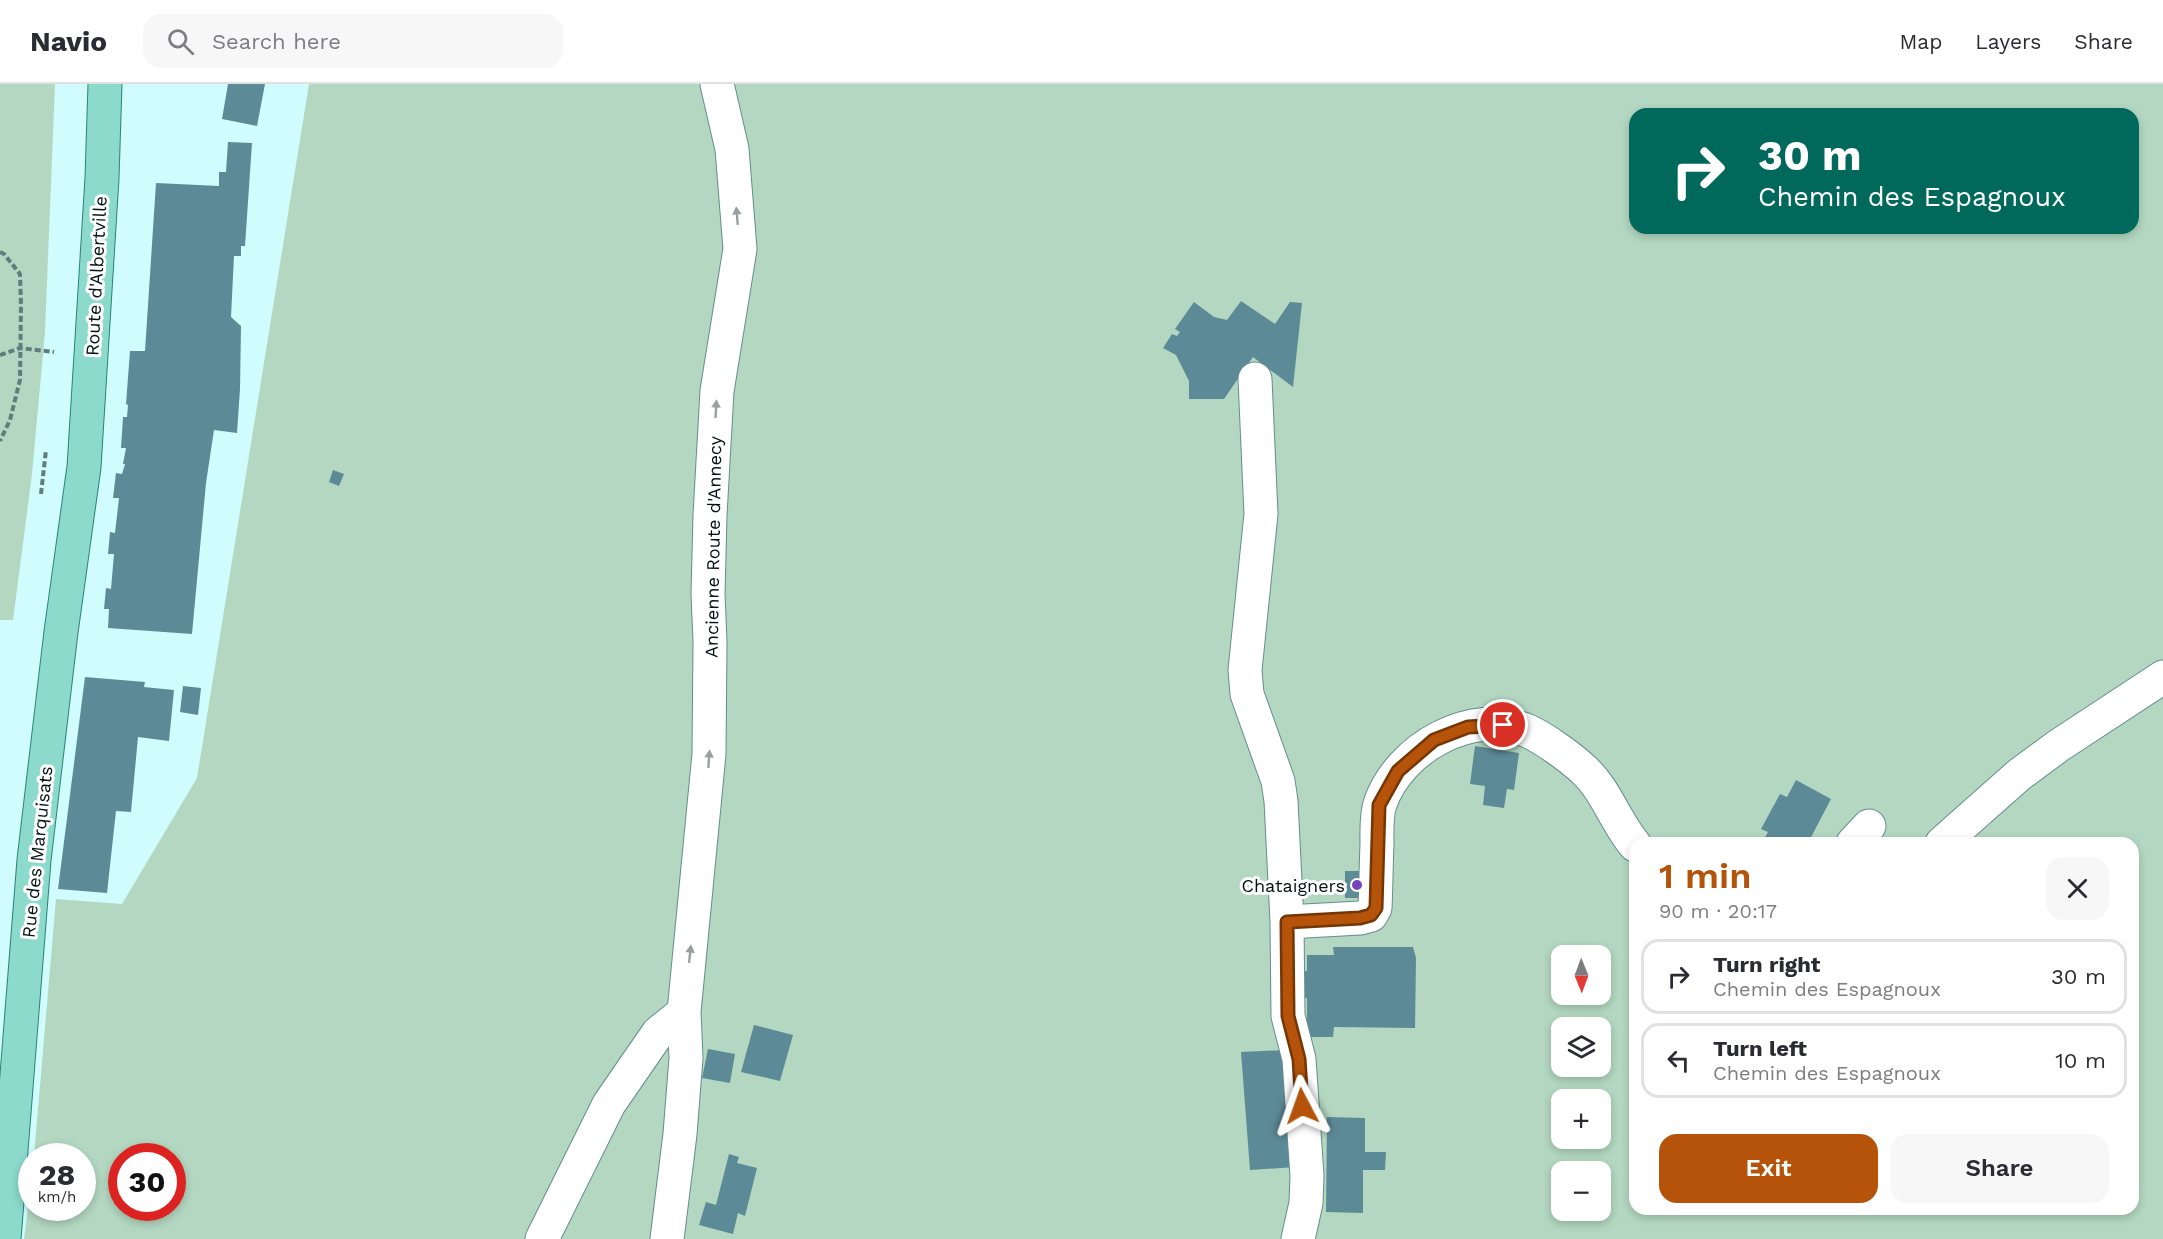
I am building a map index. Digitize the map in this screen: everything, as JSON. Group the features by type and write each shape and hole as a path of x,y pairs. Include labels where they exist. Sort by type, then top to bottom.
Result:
{"main road":[{"name":"Route d'Albertville","path":"84,467 102,178 105,84"},
{"name":"Rue des Marquisats","path":"4,1239 34,860 60,632 84,467"}],"street":[{"name":"Ancienne Route d'Annecy","path":"667,1239 680,1134 686,1058 684,1012 709,754 708,582 717,391 740,249 732,149 717,84"},
{"path":"1255,379 1261,514 1245,670 1247,694 1278,781 1281,801 1287,922 1288,1016 1299,1059 1307,1176 1306,1203 1298,1239"},
{"path":"1949,837 2020,774 2058,746 2163,677"},
{"path":"1287,922 1360,918 1371,915 1376,908 1379,805 1385,792 1398,771 1425,747 1434,740 1468,727 1503,725 1528,731 1564,754 1586,771 1630,837"},
{"path":"542,1239 609,1104 658,1033 684,1012"}],"path":[{"path":"0,252 20,274 21,304 20,380 10,420 0,441"},
{"path":"0,355 20,348 58,352"}],"green space":[{"path":"0,84 55,84 45,332 32,474 13,620 0,620"},
{"path":"309,84 2163,84 2163,1239 24,1239 26,1221 96,1221 96,1143 35,1143 56,899 122,904 197,778"}],"building":[{"path":"228,84 265,84 257,126 222,119"},
{"path":"228,142 252,143 245,246 241,246 241,256 234,256 231,317 241,326 237,433 214,430 206,483 192,634 108,628 109,609 104,609 106,588 111,589 114,554 108,554 110,532 115,533 119,498 113,498 116,473 122,474 125,464 123,464 126,448 121,448 123,417 127,417 130,351 145,351 156,183 219,186 219,172 226,172"},
{"path":"1241,301 1275,324 1290,302 1302,303 1293,387 1253,357 1224,399 1189,399 1189,381 1176,355 1163,348 1172,334 1177,336 1180,332 1175,329 1194,302 1214,317 1227,320"},
{"path":"333,470 344,474 339,486 329,482"},
{"path":"85,677 145,682 144,687 174,690 169,741 138,737 131,812 116,811 107,893 58,889"},
{"path":"183,686 201,688 198,715 180,712"},
{"path":"1475,746 1519,753 1514,790 1507,789 1504,808 1483,805 1485,786 1470,784"},
{"path":"1796,780 1831,799 1811,837 1765,837 1768,832 1761,829 1780,794 1787,797"},
{"name":"Chataigners","path":"1345,871 1370,871 1370,898 1345,898"},
{"path":"1333,947 1413,947 1416,958 1415,1028 1334,1027 1333,1037 1307,1037 1307,998 1298,998 1298,971 1307,971 1307,955 1334,955"},
{"path":"754,1025 793,1035 780,1081 741,1072"},
{"path":"708,1049 735,1054 730,1083 702,1078"},
{"path":"1285,1050 1296,1167 1250,1170 1241,1052"},
{"path":"1327,1117 1365,1118 1365,1152 1386,1152 1385,1170 1363,1170 1363,1213 1326,1212"},
{"path":"729,1154 739,1157 737,1163 757,1168 745,1216 738,1213 733,1234 699,1225 706,1202 716,1205"}],"place":[{"name":"Chataigners","path":"1357,885"}],"route":[{"path":"1302,1106 1299,1059 1288,1016 1287,922 1360,918 1371,915 1376,908 1379,805 1398,771 1434,740 1468,727 1503,725"}]}
